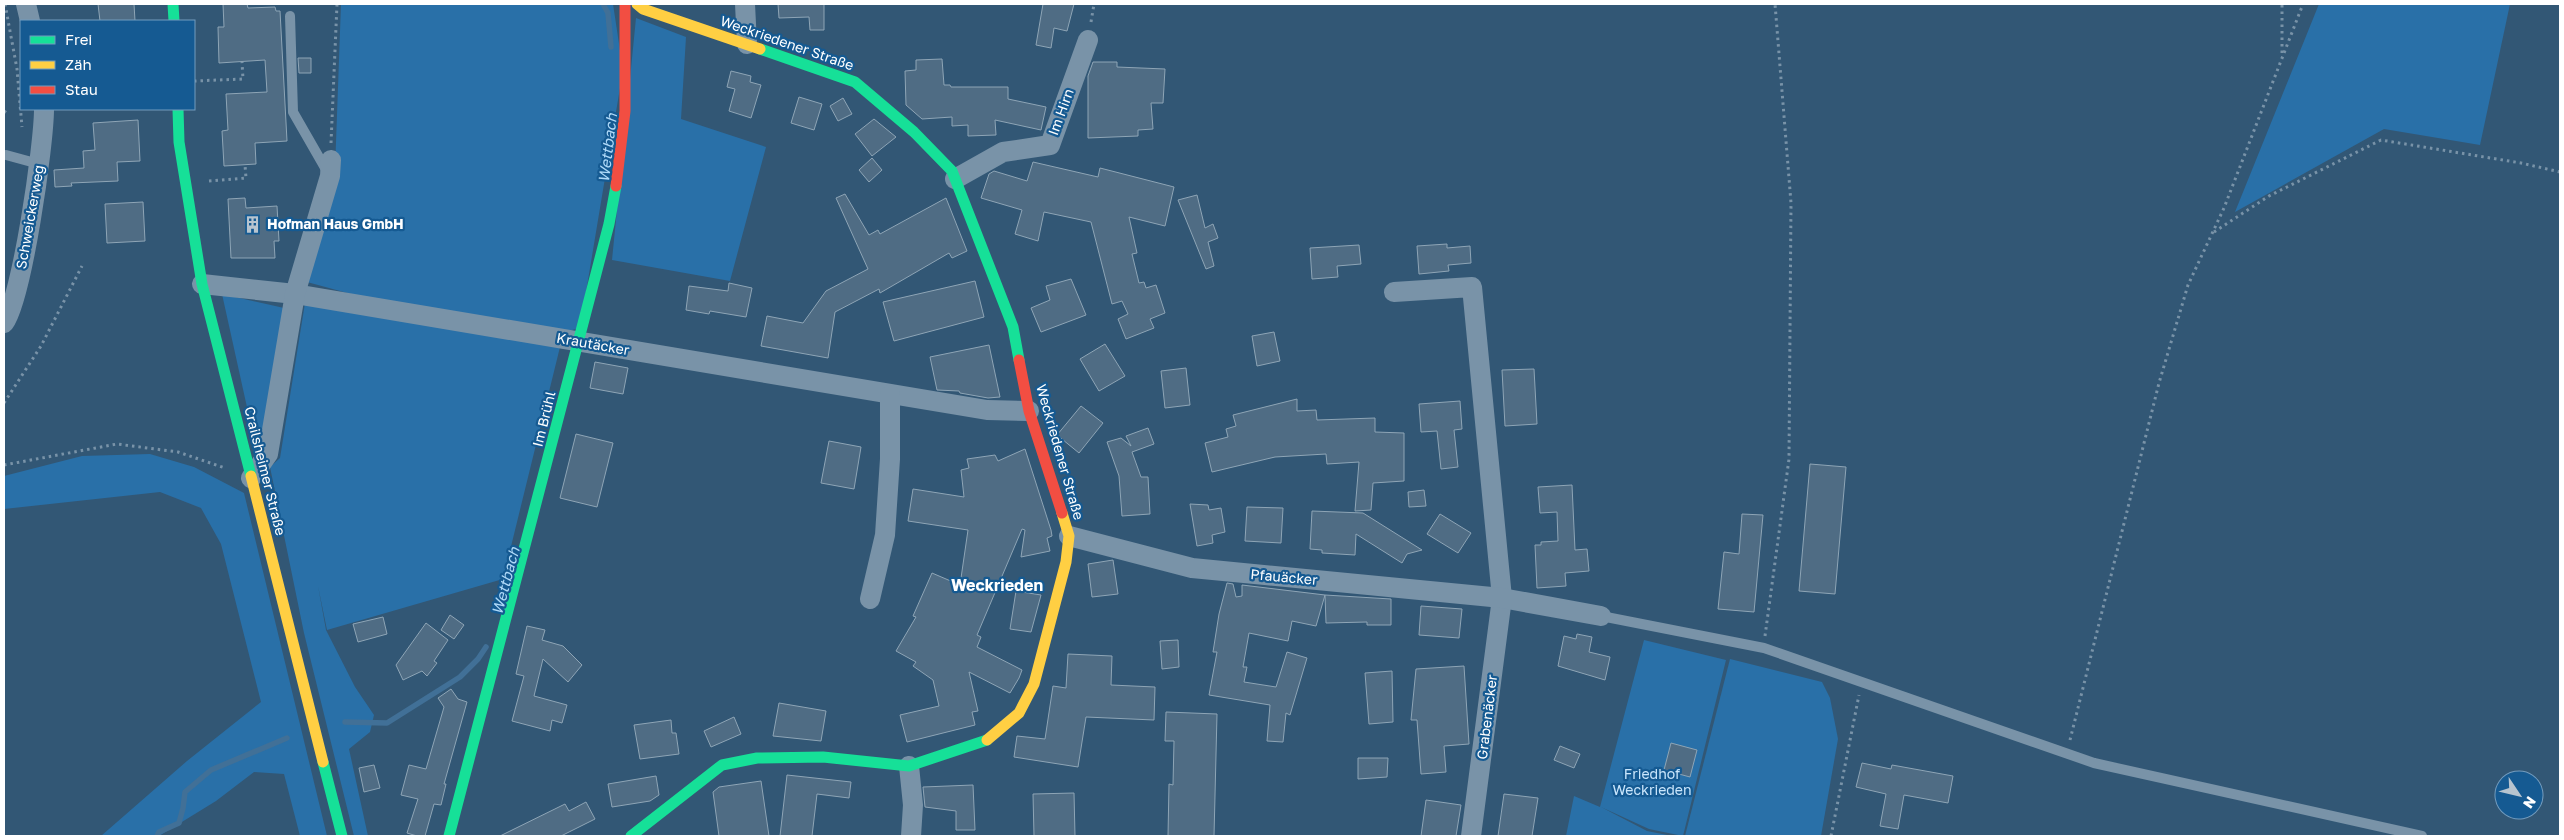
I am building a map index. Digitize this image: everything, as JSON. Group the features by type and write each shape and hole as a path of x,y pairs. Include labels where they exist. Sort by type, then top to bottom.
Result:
{"street":[{"path":"26,4 30,20"},
{"path":"173,4 174,20"},
{"name":"Im Brühl","path":"449,836 609,224 622,155 626,95 622,29 625,4"},
{"name":"Weckriedener Straße","path":"631,836 722,765 757,758 823,757 909,766 985,741 1019,713 1034,684 1066,562 1069,536 1029,411 1013,327 952,171 914,132 855,82 643,10 637,4"},
{"path":"745,4 747,44"},
{"name":"Im Hirn","path":"955,179 1003,152 1050,145 1088,40"},
{"name":"Schweickerweg","path":"4,323 9,316 19,281 39,164 44,110"},
{"name":"Crailsheimer Straße","path":"178,110 185,182 202,284 342,836"},
{"path":"252,478 268,454 295,294 330,168"},
{"name":"Krautäcker","path":"202,284 295,294 987,410 1029,411"},
{"path":"1394,292 1472,287 1502,598"},
{"path":"870,599 885,535 890,458 890,395"},
{"name":"Pfauäcker","path":"1069,536 1192,568 1502,598 1601,616"},
{"name":"Grabenäcker","path":"1472,836 1502,598"},
{"path":"909,766 912,836"}],"lane":[{"path":"290,16 292,112 330,168"},
{"path":"6,155 39,164"},
{"path":"1601,616 1764,648 2094,763 2422,836"}],"path":[{"path":"5,4 17,69 20,103"},
{"path":"330,168 337,4"},
{"path":"1764,648 1789,460 1791,203 1775,4"},
{"path":"2282,4 2282,56"},
{"path":"2067,754 2159,383 2188,285 2213,232 2303,4"},
{"path":"195,81 243,79 242,62"},
{"path":"19,159 22,125 21,110"},
{"path":"4,111 8,114"},
{"path":"2213,232 2269,196 2381,140 2522,163 2560,172"},
{"path":"185,182 246,178 245,165"},
{"path":"4,403 5,398 41,346 82,266"},
{"path":"4,465 117,444 178,452 252,478"},
{"path":"1831,836 1862,682"}],"green space":[{"path":"341,4 613,4 623,70 580,328 564,332 362,297 307,282 335,170"},
{"path":"2319,4 2510,4 2480,145 2384,129 2235,212"},
{"path":"636,18 686,37 681,119 766,147 730,281 612,260"},
{"path":"222,294 284,308 258,457"},
{"path":"305,303 560,347 503,579 327,630 318,586 326,630 355,687 374,715 370,732 349,749 368,836 354,836 304,633 270,467 280,458"},
{"path":"150,454 194,467 244,493 327,836 300,836 284,774 254,772 216,801 159,836 101,836 187,761 261,702 221,544 201,508 160,492 4,509 4,476 82,456"},
{"name":"Friedhof Weckrieden","path":"1644,640 1726,660 1683,836 1649,829 1601,807 1647,831 1672,836 1566,836 1574,796 1600,807"},
{"path":"1730,659 1822,682 1830,698 1838,739 1821,836 1685,836"}],"building":[{"path":"98,4 134,4 135,20 100,20"},
{"path":"223,4 247,4 248,8 275,7 276,11 280,11 287,141 255,143 256,164 224,166 222,131 228,130 226,94 267,92 265,60 219,63 218,27 224,27"},
{"path":"778,4 824,4 824,30 810,30 809,17 779,18"},
{"path":"1043,4 1074,4 1067,31 1054,28 1051,48 1036,45"},
{"path":"298,58 311,58 311,73 299,73"},
{"path":"942,59 944,85 950,85 951,87 1008,87 1008,99 1046,107 1041,130 995,120 996,135 968,136 968,125 952,126 952,117 922,119 906,105 905,71 916,70 916,60"},
{"path":"1093,62 1117,62 1117,67 1165,69 1163,103 1151,103 1153,129 1138,130 1138,136 1088,138 1088,76"},
{"path":"731,71 751,76 750,82 761,85 751,118 729,111 735,89 727,87"},
{"path":"799,97 822,104 814,130 791,123"},
{"path":"843,98 852,114 838,121 830,106"},
{"path":"874,119 896,137 872,156 855,134"},
{"path":"138,120 140,161 117,162 118,181 71,183 72,186 55,187 54,170 84,168 83,151 95,150 93,123"},
{"path":"872,158 882,170 869,182 859,170"},
{"path":"1033,162 1098,177 1100,168 1174,187 1165,226 1129,217 1137,253 1132,254 1139,283 1144,282 1146,288 1156,285 1165,313 1150,319 1154,328 1126,339 1118,319 1128,314 1122,301 1112,304 1091,222 1044,212 1038,241 1015,234 1022,210 981,198 989,174 994,171 1027,181"},
{"path":"845,194 869,235 878,230 880,234 946,198 967,251 952,258 949,253 880,293 879,289 835,312 828,358 761,346 767,316 803,323 826,291 868,269 836,198"},
{"path":"1197,195 1205,228 1213,224 1218,238 1208,242 1214,266 1206,269 1178,200"},
{"name":"Hofman Haus GmbH","path":"245,198 246,208 277,206 279,241 274,241 275,258 231,258 228,199"},
{"path":"143,202 145,241 107,243 105,204"},
{"path":"1447,244 1447,248 1470,246 1471,263 1448,265 1449,271 1419,274 1417,246"},
{"path":"1359,245 1361,264 1337,266 1338,277 1312,279 1310,248"},
{"path":"1071,279 1086,315 1041,332 1031,308 1050,300 1046,286"},
{"path":"975,281 984,317 894,341 883,302"},
{"path":"729,283 752,288 746,317 710,311 709,314 686,310 689,286 728,291"},
{"path":"1274,332 1280,361 1257,366 1252,336"},
{"path":"1105,344 1125,376 1099,391 1080,359"},
{"path":"989,345 1000,397 988,398 960,393 959,391 937,390 930,357"},
{"path":"595,362 628,368 623,394 590,388"},
{"path":"1186,368 1190,405 1165,408 1161,371"},
{"path":"1534,369 1537,424 1505,426 1502,370"},
{"path":"1297,399 1297,411 1316,410 1317,420 1375,418 1375,432 1404,433 1404,481 1373,483 1371,510 1355,511 1359,462 1327,464 1326,454 1275,457 1212,472 1205,443 1228,437 1226,429 1236,426 1233,415"},
{"path":"1460,401 1462,429 1454,430 1458,467 1441,469 1437,431 1421,432 1419,404"},
{"path":"1081,406 1103,423 1079,453 1057,435"},
{"path":"1148,428 1154,444 1132,452 1141,477 1148,477 1150,514 1122,516 1119,476 1107,442 1121,438 1131,446 1126,436"},
{"path":"576,434 613,443 597,507 560,498"},
{"path":"829,441 861,447 854,489 821,483"},
{"path":"1025,449 1051,530 1052,536 1047,538 1050,551 1021,557 1025,530 1022,529 977,635 981,637 977,647 1022,670 1019,678 1010,693 969,672 978,711 972,712 975,725 907,742 900,715 939,706 933,680 913,666 916,662 896,651 916,617 913,616 932,573 960,585 968,530 908,521 913,489 964,497 961,470 969,468 967,459 995,455 998,461"},
{"path":"1810,464 1846,467 1835,594 1799,591"},
{"path":"1572,485 1575,550 1587,549 1589,571 1565,573 1566,586 1537,588 1535,545 1541,545 1541,542 1558,541 1557,512 1540,513 1538,487"},
{"path":"1424,490 1426,506 1409,507 1408,492"},
{"path":"1190,504 1208,505 1209,510 1221,508 1225,532 1212,535 1213,543 1197,546"},
{"path":"1247,507 1283,508 1281,543 1245,541"},
{"path":"1312,511 1363,513 1422,550 1407,554 1402,563 1356,534 1355,555 1322,553 1322,550 1310,549"},
{"path":"1440,514 1471,533 1458,553 1427,534"},
{"path":"1742,514 1763,515 1754,612 1718,609 1724,552 1739,554"},
{"path":"1113,560 1118,594 1092,597 1088,564"},
{"path":"1227,583 1233,584 1236,597 1242,596 1242,585 1325,595 1316,626 1292,621 1288,641 1249,633 1243,667 1247,667 1244,682 1276,687 1287,652 1307,658 1290,715 1286,713 1283,742 1267,741 1270,705 1209,695 1217,652 1213,652 1219,614"},
{"path":"1016,591 1041,595 1031,632 1010,629"},
{"path":"1325,595 1391,599 1391,625 1367,625 1367,622 1326,623"},
{"path":"1421,606 1462,609 1459,638 1419,635"},
{"path":"450,615 464,625 454,639 441,630"},
{"path":"383,617 387,634 358,642 353,624"},
{"path":"426,623 448,640 434,661 437,663 427,676 422,671 403,680 396,665"},
{"path":"527,626 545,630 542,640 563,646 582,665 568,682 543,659 534,696 567,705 562,723 552,720 550,731 512,721 524,676 516,674"},
{"path":"1577,634 1592,637 1589,652 1610,657 1605,680 1558,666 1564,636 1576,639"},
{"path":"1178,640 1179,667 1162,669 1160,641"},
{"path":"1068,654 1112,656 1111,685 1155,687 1154,720 1086,717 1078,767 1014,757 1017,736 1045,739 1053,686 1066,688"},
{"path":"1464,666 1469,744 1444,746 1446,772 1421,774 1417,720 1411,720 1416,669"},
{"path":"1392,671 1393,722 1369,724 1365,673"},
{"path":"451,689 458,699 467,702 444,784 446,784 441,805 434,804 425,836 417,836 407,833 418,799 401,795 409,765 426,769 444,707 438,698"},
{"path":"779,703 826,711 821,741 773,736"},
{"path":"1166,712 1217,714 1214,836 1168,836 1169,784 1173,785 1174,741 1165,741"},
{"path":"734,717 741,734 711,747 704,731"},
{"path":"671,720 672,733 676,733 679,754 640,759 634,725"},
{"path":"1671,743 1697,750 1690,777 1664,770"},
{"path":"1560,746 1580,754 1574,768 1554,760"},
{"path":"1358,758 1388,758 1387,777 1358,779"},
{"path":"1862,763 1891,769 1892,765 1953,776 1948,803 1904,795 1898,829 1880,826 1886,794 1856,787"},
{"path":"374,765 380,788 364,792 359,768"},
{"path":"787,775 851,782 849,798 817,794 812,836 780,836"},
{"path":"656,776 659,795 650,801 612,807 608,784"},
{"path":"761,781 769,836 719,836 713,792 719,787"},
{"path":"973,785 975,830 956,830 956,811 925,807 923,787"},
{"path":"1074,793 1075,836 1034,836 1033,794"},
{"path":"1504,794 1538,798 1532,836 1498,836"},
{"path":"1426,800 1461,805 1456,836 1421,836"},
{"path":"586,802 595,819 561,836 500,836 565,804 569,811"}],"waterway":[{"name":"Wettbach","path":"603,4 608,13 611,47"},
{"name":"Wettbach","path":"345,722 387,723 460,677 478,659 486,647"},
{"name":"Wettbach","path":"157,836 159,832 179,823 185,792 211,770 287,738"}],"traffic: fast":[{"path":"173,4 174,20"},
{"path":"760,49 855,82 914,132 952,171 1013,327 1019,360"},
{"path":"178,110 179,142 202,284 251,476"},
{"path":"449,836 609,224 616,186"},
{"path":"631,836 722,765 757,758 823,757 909,766 987,740"},
{"path":"323,762 342,836"}],"traffic: slow":[{"path":"637,4 643,9 760,49"},
{"path":"251,476 323,762"},
{"path":"987,740 1019,713 1034,684 1066,562 1069,536 1062,513"}],"traffic: jam":[{"path":"616,186 625,111 625,4"},
{"path":"1019,360 1029,411 1062,513"}],"place":[{"name":"Hofman Haus GmbH","path":"253,224"}],"district":[{"name":"Weckrieden","path":"997,585"}]}
